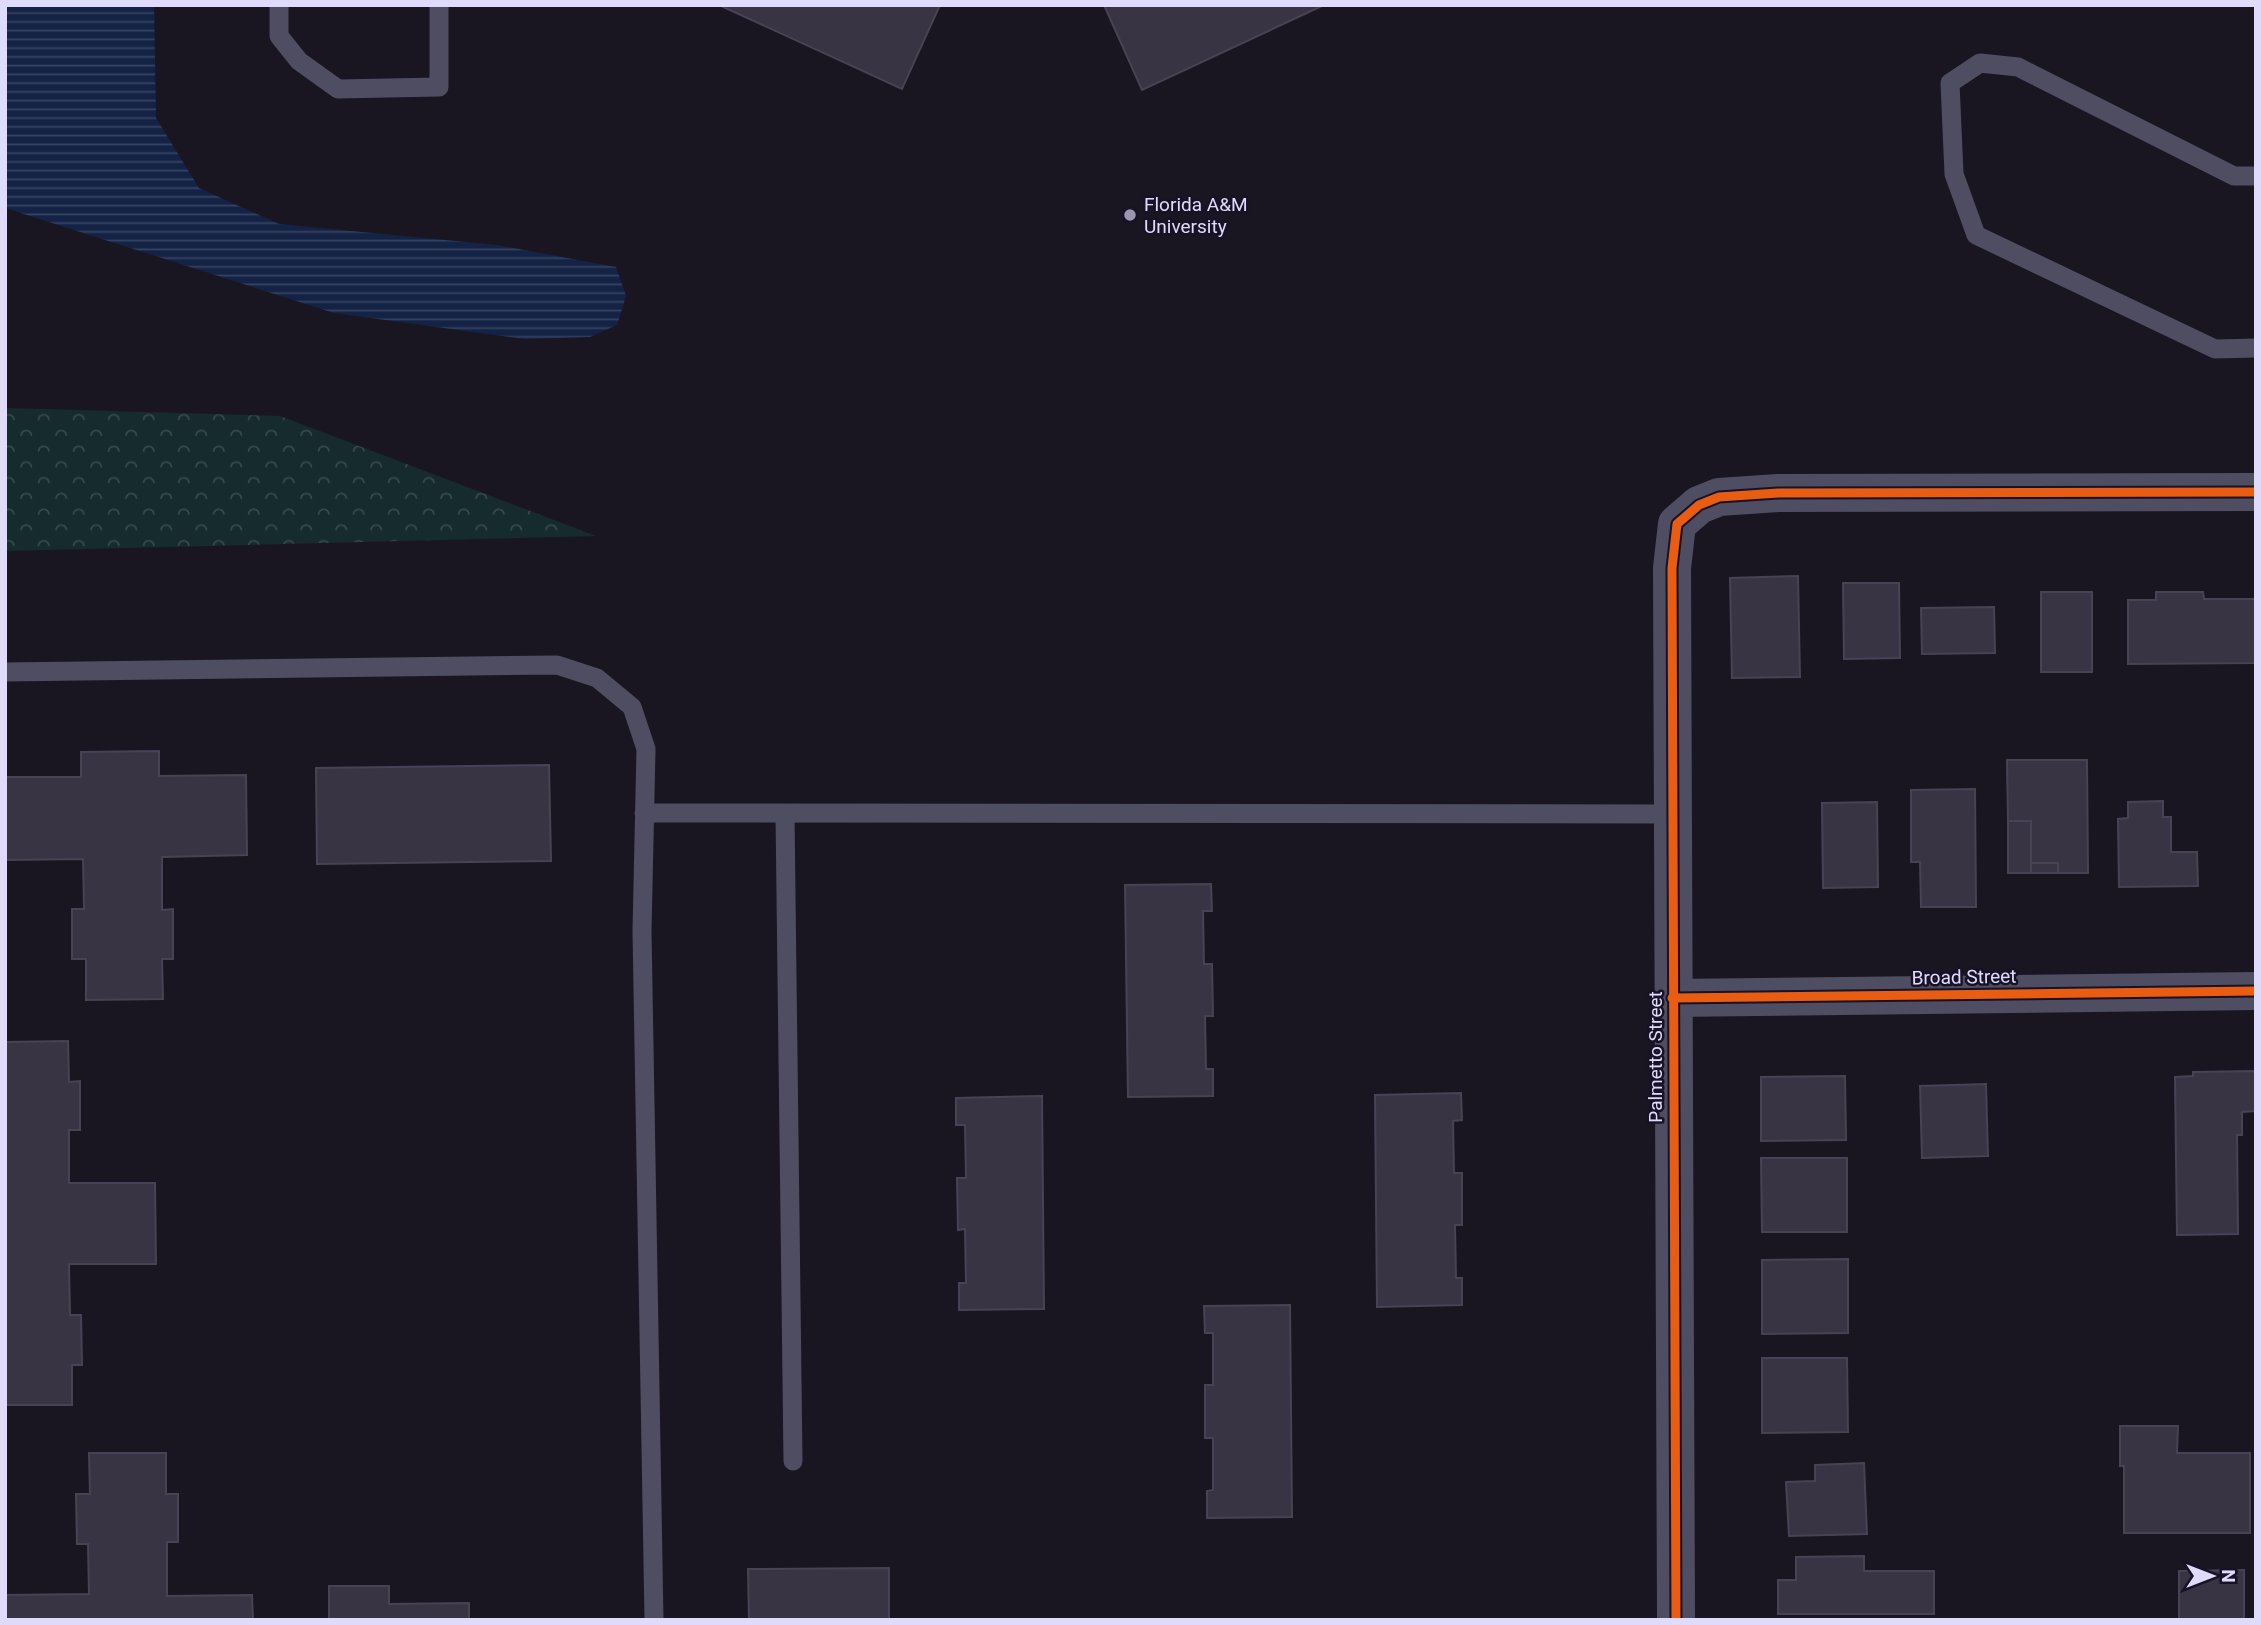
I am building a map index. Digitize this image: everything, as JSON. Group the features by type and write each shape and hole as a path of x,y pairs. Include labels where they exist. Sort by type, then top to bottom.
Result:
{"street":[{"name":"Palmetto Street","path":"1676,1620 1672,568 1677,524 1699,505 1719,496 1778,493 2256,492"},
{"name":"Broad Street","path":"1672,998 2256,991"}],"lane":[{"path":"279,5 279,36 299,61 338,89 439,87 439,5"},
{"path":"2256,176 2234,176 2018,67 1980,63 1951,83 1954,174 1976,235 2215,349 2256,348"},
{"path":"5,672 557,665 597,678 632,707 646,749 642,932 654,1620"},
{"path":"644,813 1672,814"},
{"path":"785,814 793,1461"}],"green space":[{"path":"5,408 280,416 596,536 5,551"}],"water":[{"path":"5,5 154,5 156,118 199,188 279,224 497,245 616,267 626,296 617,325 590,337 525,339 334,313 5,208"}],"building":[{"path":"719,5 940,5 902,89"},
{"path":"1104,5 1324,5 1142,90"},
{"path":"1798,576 1800,677 1732,678 1730,578"},
{"path":"1843,583 1899,583 1900,658 1844,659"},
{"path":"2041,592 2092,592 2092,672 2041,672"},
{"path":"2156,592 2203,592 2204,599 2256,599 2256,663 2128,664 2128,600 2156,600"},
{"path":"1994,607 1995,653 1922,654 1921,608"},
{"path":"159,751 159,776 246,775 247,855 162,857 162,910 173,909 173,959 162,959 163,999 86,1000 86,959 72,959 72,909 84,909 83,859 5,860 5,777 81,777 81,752"},
{"path":"2007,760 2087,760 2088,873 2058,873 2058,863 2031,863 2031,821 2008,821"},
{"path":"549,765 551,861 317,864 316,768"},
{"path":"1975,789 1976,907 1921,907 1920,862 1911,862 1911,790"},
{"path":"2163,801 2163,817 2171,817 2171,852 2197,852 2198,886 2119,887 2118,819 2128,818 2128,802"},
{"path":"1877,802 1878,887 1823,888 1822,803"},
{"path":"2008,821 2031,821 2031,873 2008,873"},
{"path":"2031,863 2058,863 2058,873 2031,873"},
{"path":"1211,884 1212,911 1203,911 1204,964 1212,964 1213,1016 1205,1016 1206,1069 1213,1069 1213,1096 1128,1097 1125,885"},
{"path":"68,1041 69,1082 80,1081 80,1130 69,1130 69,1183 155,1183 156,1264 69,1264 70,1315 81,1315 82,1365 72,1365 72,1405 5,1405 5,1042"},
{"path":"2256,1071 2256,1111 2242,1112 2242,1135 2237,1135 2238,1234 2177,1235 2175,1077 2193,1076 2193,1072"},
{"path":"1845,1076 1846,1140 1761,1141 1761,1077"},
{"path":"1986,1084 1988,1156 1922,1158 1920,1086"},
{"path":"1461,1093 1462,1120 1453,1121 1454,1173 1462,1173 1462,1225 1455,1225 1456,1278 1462,1278 1462,1305 1377,1307 1375,1095"},
{"path":"1042,1096 1044,1309 959,1310 959,1283 966,1283 965,1229 958,1230 957,1178 966,1178 965,1125 956,1125 956,1098"},
{"path":"1761,1158 1847,1158 1847,1232 1762,1232"},
{"path":"1848,1259 1848,1333 1762,1334 1762,1260"},
{"path":"1290,1305 1292,1517 1207,1518 1207,1491 1213,1490 1213,1438 1205,1438 1205,1385 1213,1385 1213,1333 1205,1333 1204,1306"},
{"path":"1762,1358 1847,1358 1848,1432 1762,1433"},
{"path":"2120,1426 2178,1426 2177,1453 2250,1453 2250,1533 2124,1533 2124,1466 2120,1466"},
{"path":"89,1453 166,1453 166,1494 178,1494 178,1542 167,1542 167,1596 252,1595 253,1620 5,1620 5,1595 89,1594 88,1544 77,1544 76,1494 90,1494"},
{"path":"1864,1463 1867,1534 1789,1536 1786,1482 1815,1481 1815,1465"},
{"path":"1864,1556 1864,1571 1934,1571 1934,1614 1778,1614 1778,1580 1796,1580 1796,1557"},
{"path":"889,1568 889,1620 749,1620 748,1569"},
{"path":"2244,1570 2244,1620 2179,1620 2179,1571"},
{"path":"329,1586 389,1586 389,1604 469,1603 469,1620 329,1620"}],"cycle path":[{"path":"1676,1620 1672,568 1677,524 1699,505 1719,497 1778,493 2256,492"},
{"path":"1672,998 2256,991"}],"place":[{"name":"Florida A&M University","path":"1130,215"}]}
